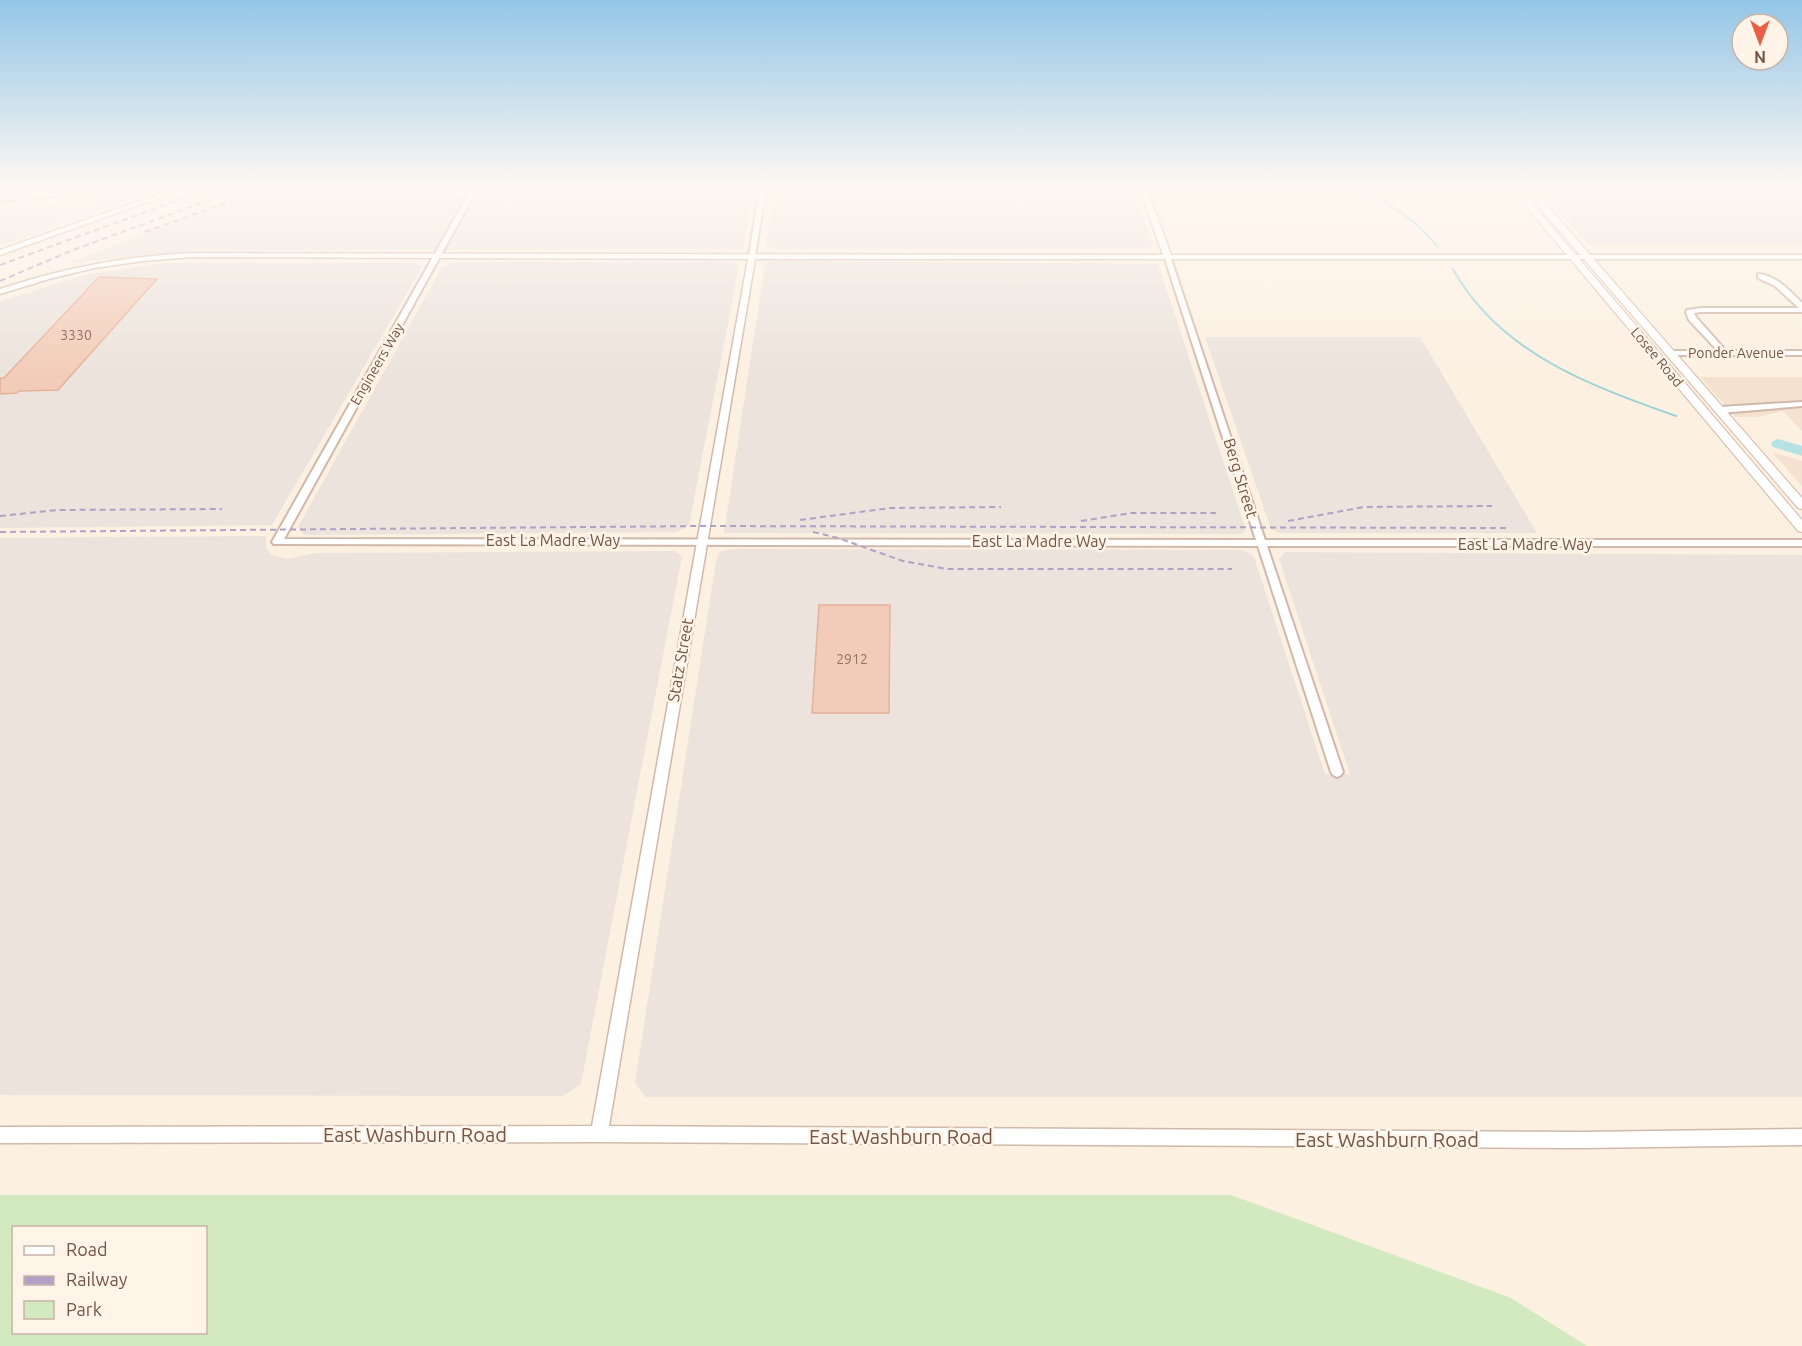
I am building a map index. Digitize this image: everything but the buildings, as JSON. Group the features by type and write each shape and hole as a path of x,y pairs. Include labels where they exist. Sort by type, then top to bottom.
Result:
{"main road":[{"name":"Losee Road","path":"1567,249 1802,528"},
{"name":"Losee Road","path":"1580,249 1802,505"},
{"path":"1677,381 1709,407 1720,410"}],"street":[{"name":"Engineers Way","path":"277,542 441,249"},
{"name":"Statz Street","path":"599,1134 753,249"},
{"name":"Berg Street","path":"1164,249 1337,772"},
{"path":"0,292 99,265 177,255 1802,256"},
{"path":"1761,276 1778,284 1802,308"},
{"path":"1724,353 1692,318 1690,312 1802,308"},
{"name":"Ponder Avenue","path":"1671,353 1802,353"},
{"path":"1720,410 1802,404"},
{"name":"East La Madre Way","path":"277,542 701,540 1468,544 1802,543"},
{"name":"East Washburn Road","path":"0,1134 599,1134 1571,1140 1802,1137"}],"shaded area":[{"path":"106,249 744,249 197,250 69,263"},
{"path":"773,249 1147,249 1147,249"},
{"path":"771,261 1158,264 1246,530 1242,534 724,533 765,264"},
{"path":"453,262 733,262 739,266 689,525 677,532 304,535 298,527 442,267"},
{"path":"165,263 416,263 422,267 272,525 0,528 0,301 89,274"},
{"path":"1205,337 1420,337 1537,533 1279,533 1271,529"},
{"path":"1700,377 1802,377 1802,431 1783,411 1758,417 1735,417"},
{"path":"1772,452 1802,461 1802,486"},
{"path":"266,536 266,548 272,555 287,559 315,553 674,551 682,556 581,1084 563,1096 0,1095 0,538"},
{"path":"731,549 1239,550 1249,553 1254,557 1325,774 1350,774 1279,559 1285,552 1802,555 1802,1097 646,1097 635,1083 716,561 720,552"}],"green space":[{"path":"0,1195 1231,1195 1511,1298 1587,1346 0,1346"}],"waterway":[{"path":"1453,269 1472,298 1495,323 1521,345 1580,378 1676,416"},
{"path":"1778,444 1802,451"}],"railway":[{"path":"0,265 44,249"},
{"path":"0,281 76,249"},
{"path":"1288,521 1364,507 1492,506"},
{"path":"800,520 890,508 1001,507"},
{"path":"0,516 57,510 222,509"},
{"path":"1081,521 1131,513 1216,513"},
{"path":"0,532 704,526 1506,528"},
{"path":"813,532 838,538 903,561 947,569 1232,569"}]}
